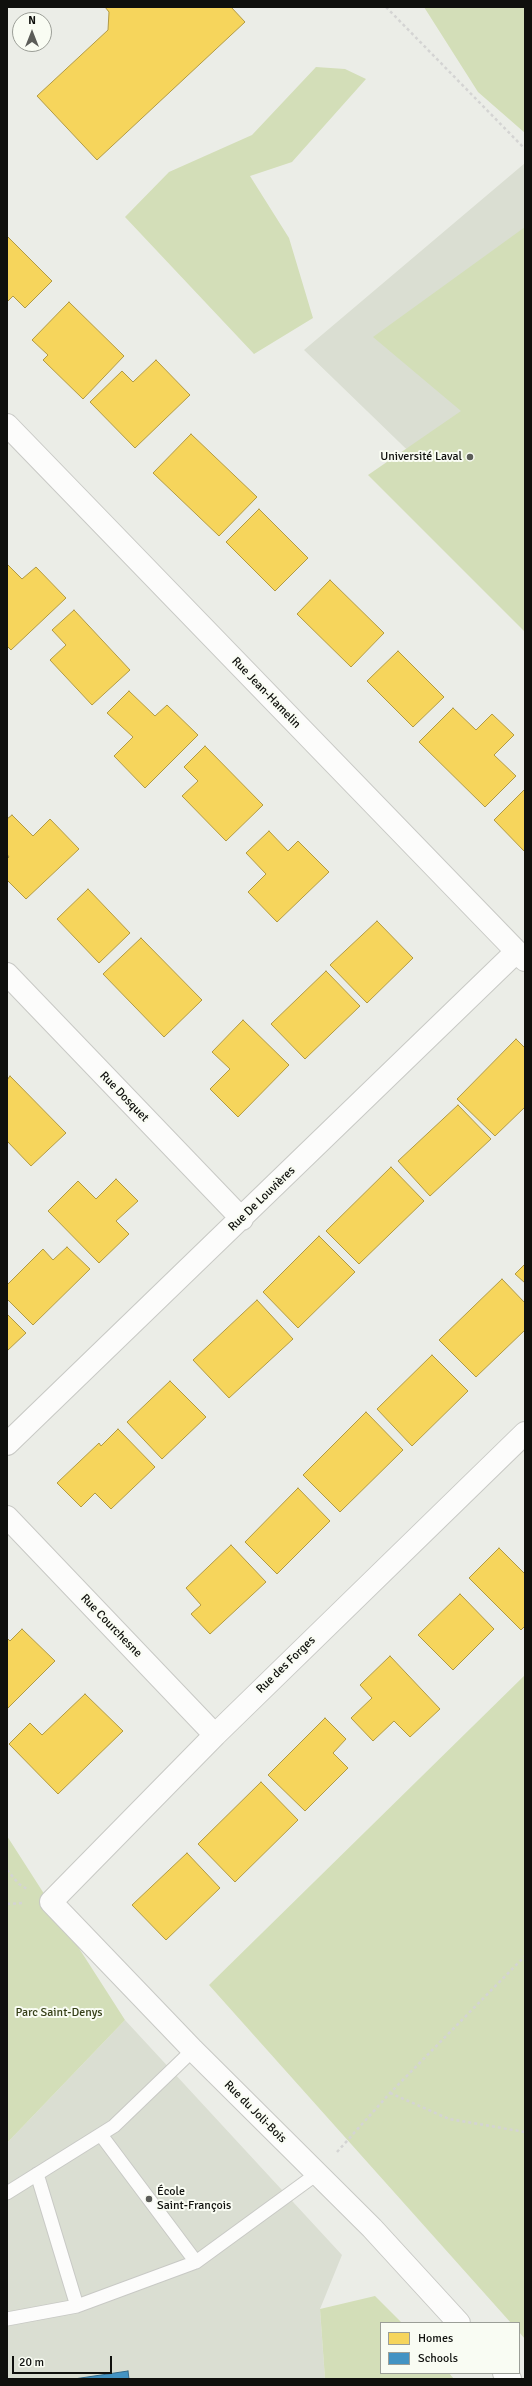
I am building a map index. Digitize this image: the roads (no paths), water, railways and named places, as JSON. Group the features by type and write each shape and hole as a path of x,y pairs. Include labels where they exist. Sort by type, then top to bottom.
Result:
{"street":[{"name":"Rue Jean-Hamelin","path":"7,425 520,956"},
{"name":"Rue De Louvières","path":"7,1444 520,956"},
{"name":"Rue Dosquet","path":"7,974 242,1219"},
{"name":"Rue des Forges","path":"51,1902 215,1735 525,1433"},
{"name":"Rue Courchesne","path":"7,1517 215,1735"},
{"name":"Rue du Joli-Bois","path":"51,1902 193,2050 372,2228 458,2322"}],"lane":[{"path":"7,2193 114,2126 193,2050"},
{"path":"101,2134 196,2262"},
{"path":"7,2319 78,2306 196,2262 318,2173"},
{"path":"37,2174 78,2306"}],"place":[{"name":"Université Laval","path":"470,457"},
{"name":"École Saint-François","path":"149,2199"}],"park label":[{"name":"Parc Saint-Denys","path":"59,2013"}]}
